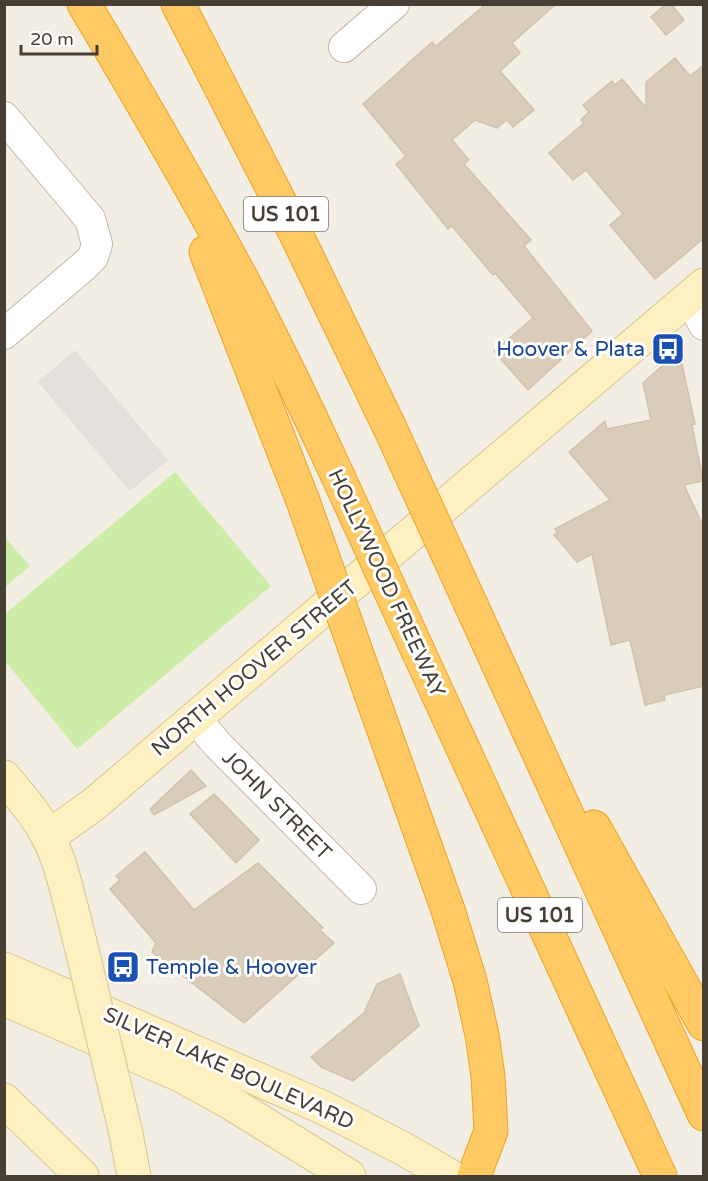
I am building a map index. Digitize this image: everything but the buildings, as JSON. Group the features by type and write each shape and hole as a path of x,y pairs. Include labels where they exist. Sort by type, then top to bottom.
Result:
{"highway":[{"path":"73,4 114,53"},
{"name":"HOLLYWOOD FREEWAY","path":"84,4 155,122 288,370 660,1176"},
{"name":"US 101","path":"178,4 253,148 389,426 704,1114"},
{"path":"155,122 303,501 448,910 470,981 488,1076 491,1131 474,1176"},
{"path":"472,607 704,1024"}],"main road":[{"name":"NORTH HOOVER STREET","path":"48,837 81,815 195,718 699,302"},
{"path":"4,777 24,801 48,837 59,866 75,921 125,1129 134,1176"},
{"name":"SILVER LAKE BOULEVARD","path":"4,969 324,1108 402,1148 450,1176"},
{"name":"SILVER LAKE BOULEVARD","path":"4,999 180,1075 230,1102 349,1176"},
{"path":"4,1100 82,1176"}],"street":[{"path":"344,47 394,4"},
{"path":"4,117 90,219 97,244 93,257 85,265 4,334"},
{"name":"JOHN STREET","path":"195,718 217,744 361,890"}],"green space":[{"path":"175,472 271,586 77,749 5,661 5,614"},
{"path":"4,536 30,566 5,587 4,587"}],"shaded area":[{"path":"75,350 168,460 130,491 38,382"}],"place":[{"name":"Hoover & Plata","path":"668,349"},
{"name":"Temple & Hoover","path":"123,967"}]}
